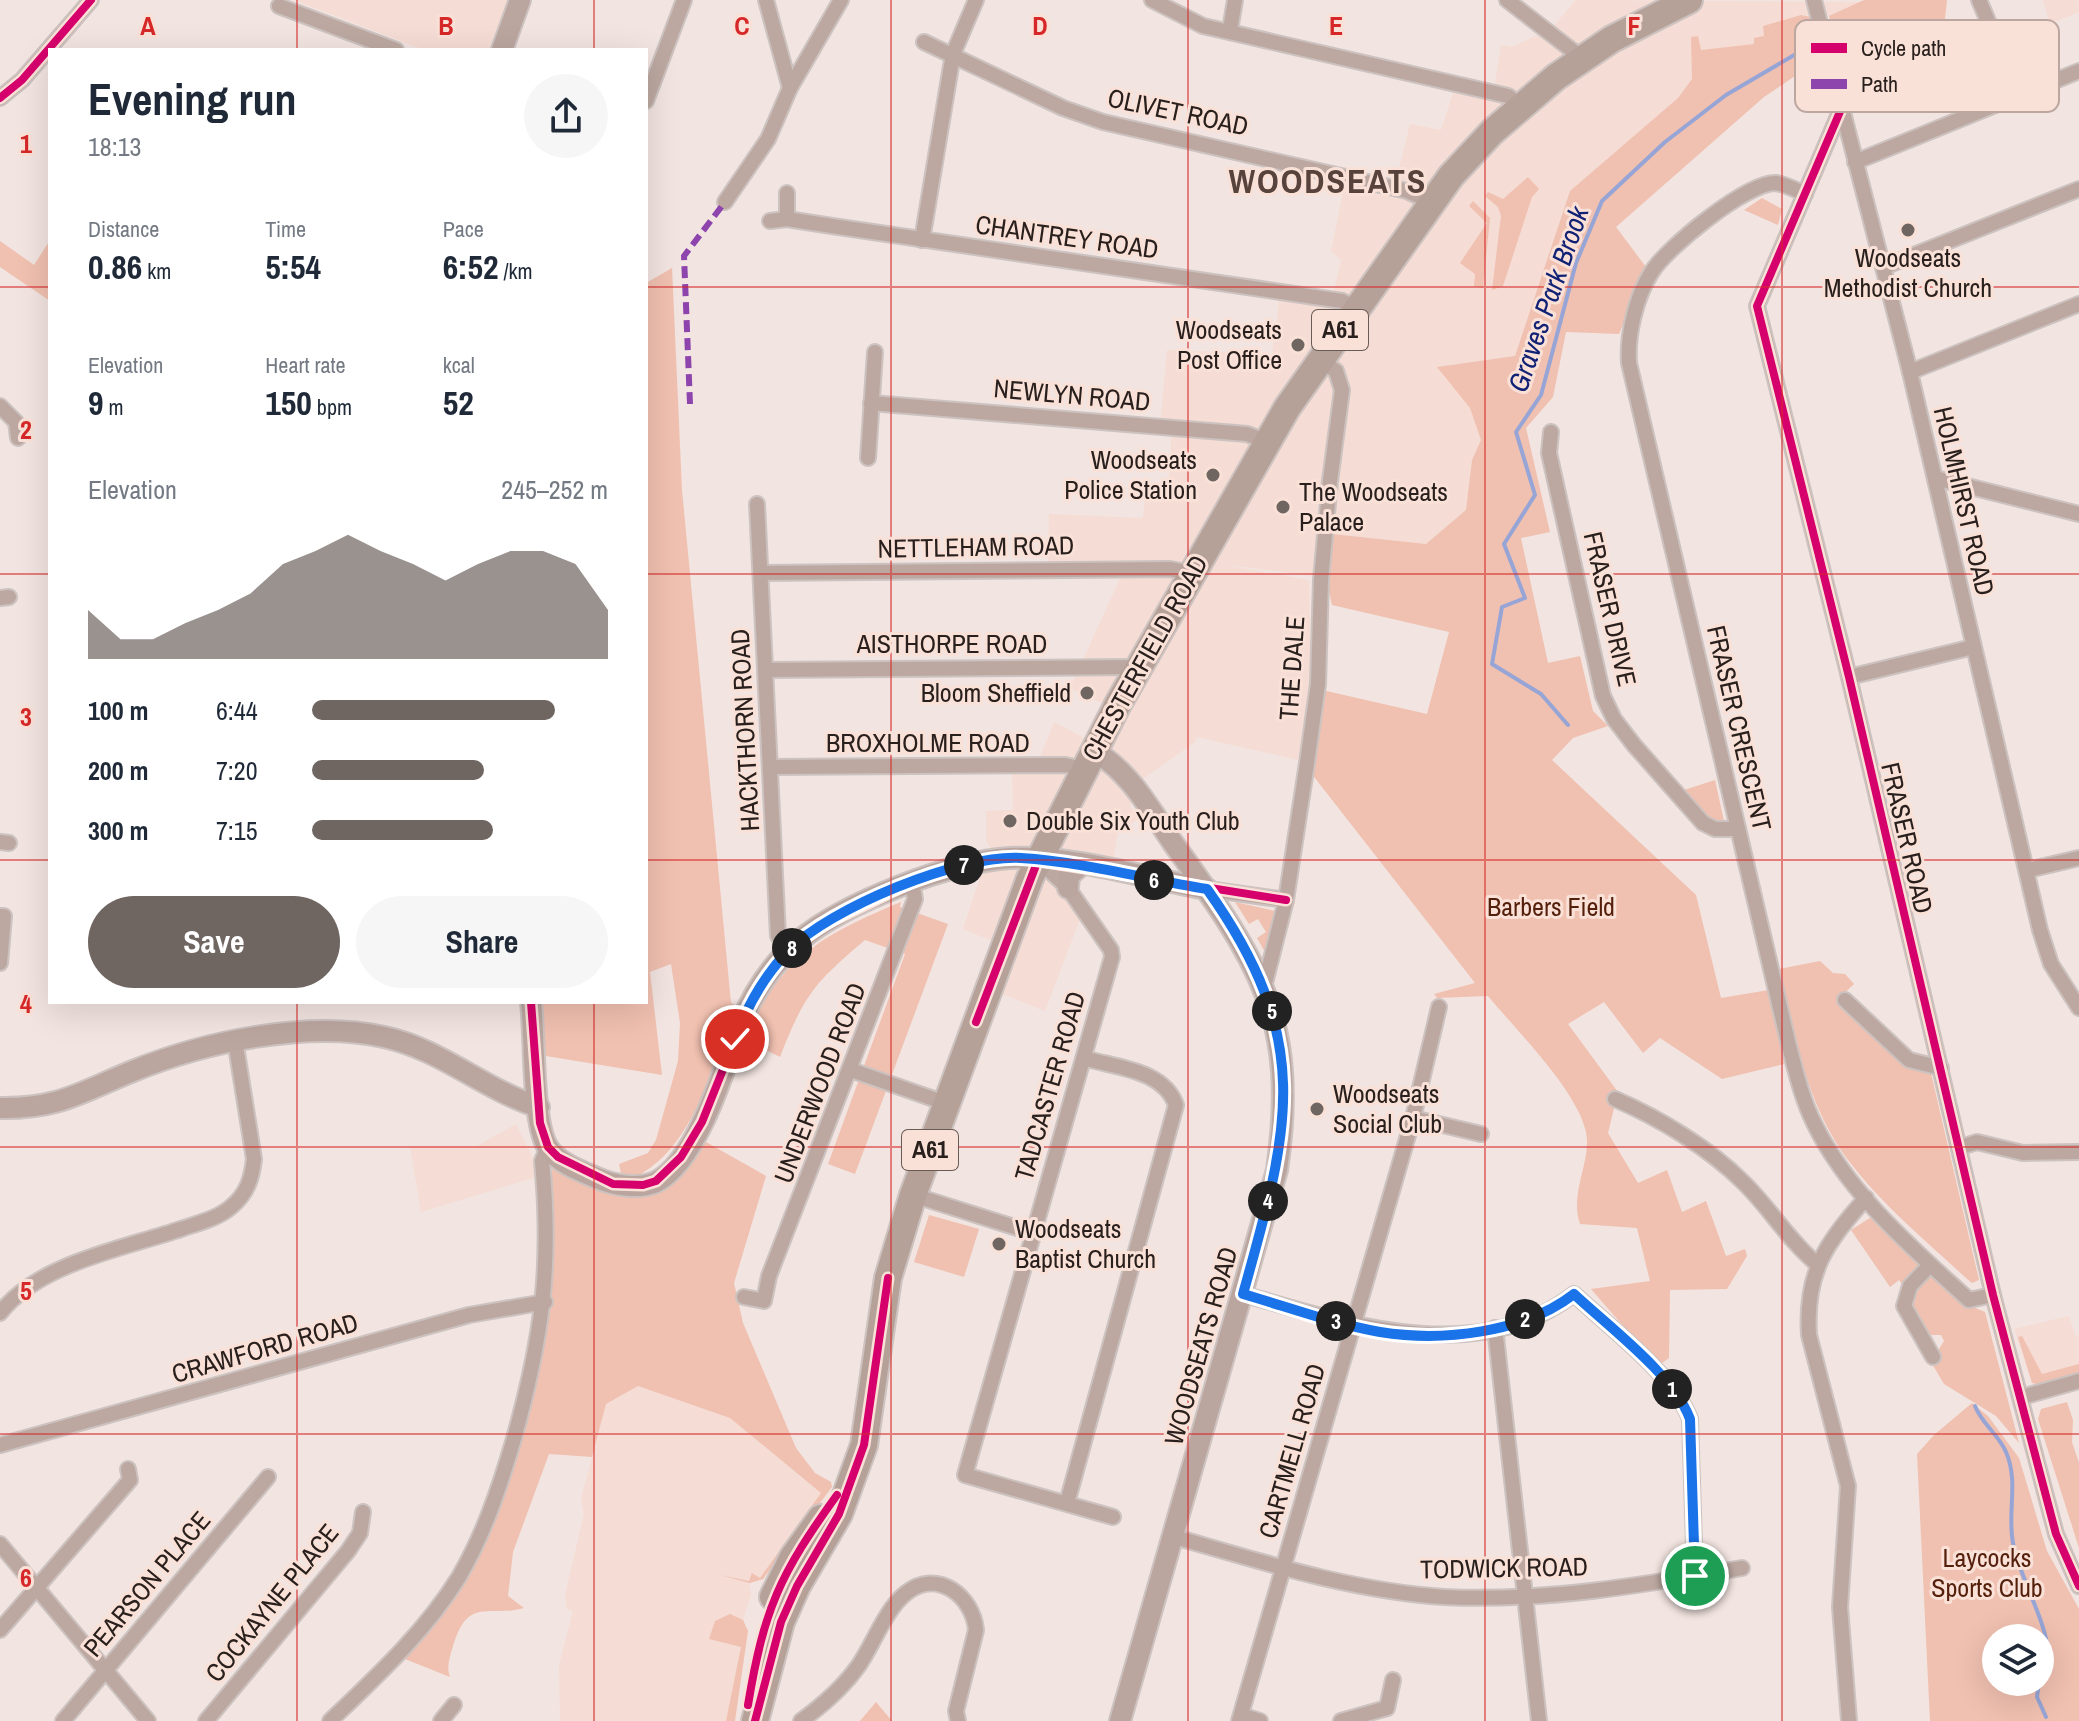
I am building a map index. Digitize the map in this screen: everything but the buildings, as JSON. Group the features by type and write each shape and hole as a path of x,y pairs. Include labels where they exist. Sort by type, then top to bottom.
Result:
{"highway":[{"name":"CHESTERFIELD ROAD","path":"755,1721 781,1622 797,1586 839,1514 855,1472 871,1414 888,1278 913,1195 1038,860 1138,667 1268,442 1320,360 1431,202 1465,160 1521,106 1582,58 1612,39 1689,0"},
{"name":"CHESTERFIELD ROAD","path":"749,1721 759,1641 778,1585 793,1557 855,1472"}],"street":[{"path":"4,89 91,0"},
{"path":"503,48 520,0"},
{"path":"648,96 684,0"},
{"path":"766,0 790,88"},
{"path":"725,202 768,139 790,88 841,0"},
{"path":"922,240 953,54 976,0"},
{"path":"1152,0 1203,26 1508,96 1521,106"},
{"path":"1230,30 1235,0"},
{"path":"1507,0 1582,58"},
{"name":"HOLMHIRST ROAD","path":"1814,0 1819,20"},
{"path":"1979,0 1988,20"},
{"path":"279,6 391,48"},
{"name":"OLIVET ROAD","path":"924,42 1063,108 1103,122 1407,191 1431,202"},
{"path":"2059,79 2079,71"},
{"name":"FRASER ROAD","path":"1840,112 1757,306 1849,677 1961,1147 1993,1295 2056,1534 2079,1586"},
{"name":"HOLMHIRST ROAD","path":"1843,112 1910,372 1973,647 2051,964 2072,987 2079,1008"},
{"path":"1855,162 1980,112"},
{"name":"FRASER CRESCENT","path":"1805,194 1779,183 1749,191 1663,257 1641,295 1628,348 1635,394 1800,1087 1828,1150 1866,1198 1930,1265 1969,1300 1993,1295"},
{"path":"1884,267 2079,189"},
{"path":"787,193 787,219"},
{"name":"CHANTREY ROAD","path":"770,221 787,219 1342,301 1355,308"},
{"path":"1910,372 2079,304"},
{"path":"868,458 875,352"},
{"name":"THE DALE","path":"1264,987 1286,900 1318,684 1322,566 1342,390 1336,371 1320,360"},
{"name":"NEWLYN ROAD","path":"871,403 1247,434 1268,442"},
{"path":"0,406 16,422 18,438"},
{"name":"FRASER DRIVE","path":"1551,432 1549,453 1603,696 1614,719 1703,823 1715,829 1738,829"},
{"path":"1935,478 2079,514"},
{"name":"HACKTHORN ROAD","path":"757,504 778,936 789,950"},
{"name":"NETTLEHAM ROAD","path":"762,573 1170,569 1191,573"},
{"path":"1849,677 1973,647"},
{"name":"AISTHORPE ROAD","path":"766,670 1138,667"},
{"name":"BROXHOLME ROAD","path":"771,767 1065,765 1089,760"},
{"name":"WOODSEATS ROAD","path":"1089,760 1125,774 1242,940 1264,987 1280,1047 1283,1120 1277,1170 1175,1537 1120,1721"},
{"path":"2028,870 2079,858"},
{"path":"531,1004 539,1107 548,1147 558,1157 613,1184 656,1181 681,1157 702,1122 746,1012 759,988 789,950 828,922 912,882 955,867 994,860 1038,860 1286,900"},
{"path":"994,860 1013,873 1023,896"},
{"name":"TADCASTER ROAD","path":"1038,860 1068,888 1112,957 965,1475 1113,1517"},
{"path":"1068,888 1069,876 1081,865"},
{"name":"UNDERWOOD ROAD","path":"744,1297 765,1308 769,1276 915,899 912,882"},
{"path":"0,916 4,916 0,963"},
{"path":"1845,1000 1909,1060 1941,1068"},
{"name":"CARTMELL ROAD","path":"1240,1718 1413,1118 1439,1007"},
{"path":"0,1108 68,1101 134,1071 235,1040 303,1032 383,1036 429,1051 513,1099 539,1107"},
{"path":"0,1313 14,1295 41,1276 218,1216 244,1193 252,1176 254,1159 235,1040"},
{"path":"1067,1503 1176,1105 1172,1094 1158,1079 1084,1058"},
{"path":"851,1070 948,1104"},
{"path":"1615,1099 1636,1101 1725,1165 1745,1183 1794,1245 1817,1264"},
{"path":"1413,1118 1481,1134"},
{"path":"1961,1147 1977,1142 2023,1153 2079,1152"},
{"path":"330,1721 410,1642 458,1577 494,1506 536,1359 545,1302 542,1161 548,1147"},
{"path":"913,1195 1033,1233"},
{"path":"1849,1721 1840,1607 1848,1486 1809,1335 1808,1310 1817,1264 1843,1224 1866,1198"},
{"path":"1930,1265 1910,1286 1904,1306 1933,1357"},
{"path":"1243,1294 1354,1326 1409,1334 1495,1328 1554,1308 1574,1294 1653,1369 1685,1406 1690,1419 1695,1576"},
{"name":"CRAWFORD ROAD","path":"0,1445 469,1315 545,1302"},
{"path":"1495,1328 1539,1721"},
{"path":"2022,1397 2079,1381"},
{"path":"0,1630 130,1480 128,1469"},
{"name":"PEARSON PLACE","path":"63,1721 268,1477"},
{"name":"COCKAYNE PLACE","path":"206,1721 348,1551 360,1533 363,1512"},
{"name":"TODWICK ROAD","path":"1175,1537 1283,1568 1395,1591 1442,1596 1578,1593 1742,1568"},
{"path":"0,1544 148,1721"},
{"path":"801,1721 845,1684 905,1594 927,1584 952,1588 969,1605 974,1617 976,1630 956,1711 958,1721"},
{"path":"1341,1721 1387,1708 1393,1680"},
{"path":"441,1721 454,1705"},
{"path":"1240,1718 1260,1721"}],"shaded area":[{"path":"294,0 508,0 490,48 419,48"},
{"path":"1576,0 1865,2 1829,16 1801,15 1763,26 1765,36 1755,44 1701,50 1693,62 1692,79 1678,98 1570,191 1515,356 1438,367 1470,408 1481,440 1472,460 1466,510 1426,544 1332,534 1326,577 1219,564 1309,580 1311,681 1298,760 1197,737 1195,742 1140,781 1130,806 1138,819 1126,827 1119,827 1111,871 1072,871 1083,911 1045,1011 992,990 1007,947 963,929 990,847 986,841 986,811 1013,810 1012,770 1037,764 1054,722 1097,745 1114,709 1070,688 1124,570 1048,570 1049,514 1143,518 1145,494 1168,495 1172,428 1160,427 1167,350 1272,354 1281,288 1334,291 1341,260 1331,251 1346,178 1394,189 1410,124 1441,130 1458,78 1495,84 1501,45 1512,47 1551,29"},
{"path":"2043,0 2079,0 2079,12 2059,20 2049,20"},
{"path":"516,1124 532,1156 536,1177 421,1212 410,1146 477,1146"},
{"path":"2069,1316 2075,1335 2079,1336 2079,1373 2032,1383 2014,1329"},
{"path":"638,1386 730,1418 821,1493 760,1579 753,1573 749,1581 751,1594 743,1620 748,1635 726,1721 560,1721 559,1665 573,1611 567,1609 565,1595 584,1514 581,1499 606,1404"}],"green space":[{"path":"1864,0 1947,0 1945,20 1830,20 1829,16"},
{"name":"Barbers Field","path":"1801,15 1811,17 1812,20 1795,20 1795,76 1764,97 1616,227 1646,267 1619,334 1566,332 1553,397 1526,428 1550,532 1521,538 1548,663 1580,656 1593,711 1608,726 1573,738 1552,760 1696,895 1721,998 1769,990 1784,1064 1722,1079 1660,1038 1643,1053 1604,1002 1568,1024 1618,1092 1608,1133 1638,1183 1667,1170 1682,1212 1706,1201 1726,1256 1745,1249 1747,1256 1727,1289 1670,1290 1669,1358 1658,1366 1591,1289 1650,1281 1637,1228 1580,1224 1577,1200 1587,1143 1580,1115 1571,1098 1544,1061 1488,996 1437,998 1434,994 1475,983 1311,773 1322,690 1427,714 1449,632 1332,605 1326,577 1332,534 1426,544 1466,510 1472,460 1481,440 1470,408 1437,367 1515,356 1570,191 1678,98 1692,79 1691,37 1698,36 1701,50 1754,44 1754,38 1764,36 1763,26"},
{"path":"1528,177 1539,189 1532,197 1503,286 1492,290 1501,216 1498,207 1485,196 1488,192 1503,199"},
{"path":"1762,198 1782,209 1778,225 1744,210"},
{"path":"1473,201 1490,218 1483,288 1474,286 1475,274 1460,263 1487,223 1469,206"},
{"path":"0,241 34,265 48,243 48,300 0,267"},
{"path":"672,268 682,490 731,1003 735,1005 710,1077 688,1124 657,1163 636,1177 621,1173 619,1164 648,1153 656,1140 678,1061 680,1023 671,964 650,972 662,1075 546,1056 539,1004 648,1004 648,282"},
{"path":"1715,780 1724,821 1713,826 1681,791"},
{"path":"901,902 900,907 948,924 855,1174 828,1164 905,954 865,940 834,967 813,991 796,1018 780,1057 746,1040 772,989 807,952 849,925"},
{"path":"1235,902 1275,911 1266,954 1257,938 1266,932 1258,919 1249,924"},
{"path":"1820,961 1833,973 1845,974 1854,984 1839,998 1931,1073 1979,1280 1972,1283 1966,1278 1875,1192 1848,1160 1822,1117 1804,1069 1779,969"},
{"path":"706,1142 766,1176 734,1283 743,1323 796,1448 815,1473 831,1482 832,1487 763,1579 750,1583 720,1575 749,1581 752,1573 760,1578 821,1493 730,1418 638,1386 606,1404 592,1457 549,1454 513,1552 508,1596 524,1608 481,1612 466,1620 451,1654 448,1665 450,1677 400,1657 497,1509 541,1359 551,1302 552,1169 608,1191 651,1189"},
{"path":"929,1215 979,1229 964,1277 914,1262"},
{"path":"1873,1216 1973,1307 1985,1312 2019,1443 1996,1416 1944,1384 1931,1362 1944,1341 1941,1335 1925,1335 1911,1307 1913,1299 1899,1280 1890,1287 1851,1230"},
{"path":"2022,1336 2042,1374 2079,1364 2079,1373 2045,1386 2032,1383 2018,1337"},
{"path":"2067,1402 2073,1420 2072,1442 2079,1463 2079,1548 2038,1419 2041,1409"},
{"name":"Laycocks Sports Club","path":"1972,1403 1988,1416 2019,1458 2047,1551 2079,1609 2079,1721 1930,1721 1917,1454"},
{"path":"730,1614 743,1620 748,1631 735,1721 726,1721 741,1647 709,1639 715,1621"},
{"path":"876,1702 892,1721 860,1721"}],"waterway":[{"name":"Graves Park Brook","path":"1568,725 1541,694 1492,664 1502,607 1525,598 1504,544 1535,495 1516,432 1541,395 1576,263 1602,201 1665,142 1726,95 1795,55"},
{"name":"Graves Park Brook","path":"1975,1406 2003,1446 2010,1463 2013,1543 2042,1624"},
{"name":"Graves Park Brook","path":"2037,1696 2046,1717"}],"marked path":[{"path":"690,404 684,256 725,202"}],"cycle path":[{"path":"50,48 91,0"},
{"path":"0,98 22,80 48,50"},
{"path":"1840,112 1757,306 1849,677 1993,1295 2056,1534 2079,1586"},
{"path":"531,1004 540,1123 548,1147 558,1157 613,1184 643,1185 656,1181 681,1157 702,1122 746,1012 780,959 815,929 912,882 973,862 1021,858 1286,900"},
{"path":"976,1022 1038,860"},
{"path":"755,1721 781,1622 797,1586 839,1514 864,1445 888,1278"},
{"path":"748,1705 761,1642 777,1593 801,1548 837,1495"}],"place":[{"name":"Woodseats Methodist Church","path":"1908,230"},
{"name":"Woodseats Post Office","path":"1298,345"},
{"name":"Woodseats Police Station","path":"1213,475"},
{"name":"The Woodseats Palace","path":"1283,507"},
{"name":"Bloom Sheffield","path":"1087,693"},
{"name":"Double Six Youth Club","path":"1010,821"},
{"name":"Woodseats Social Club","path":"1317,1109"},
{"name":"Woodseats Baptist Church","path":"999,1244"}],"district":[{"name":"WOODSEATS","path":"1328,181"}],"route":[{"path":"735,1039 759,988 789,950 843,914 935,873 973,862 1021,858 1081,865 1207,889 1242,940 1256,967 1273,1014 1283,1071 1283,1120 1277,1170 1243,1294 1381,1332 1430,1334 1495,1328 1536,1316 1574,1294 1653,1369 1685,1406 1690,1419 1695,1576"}]}
